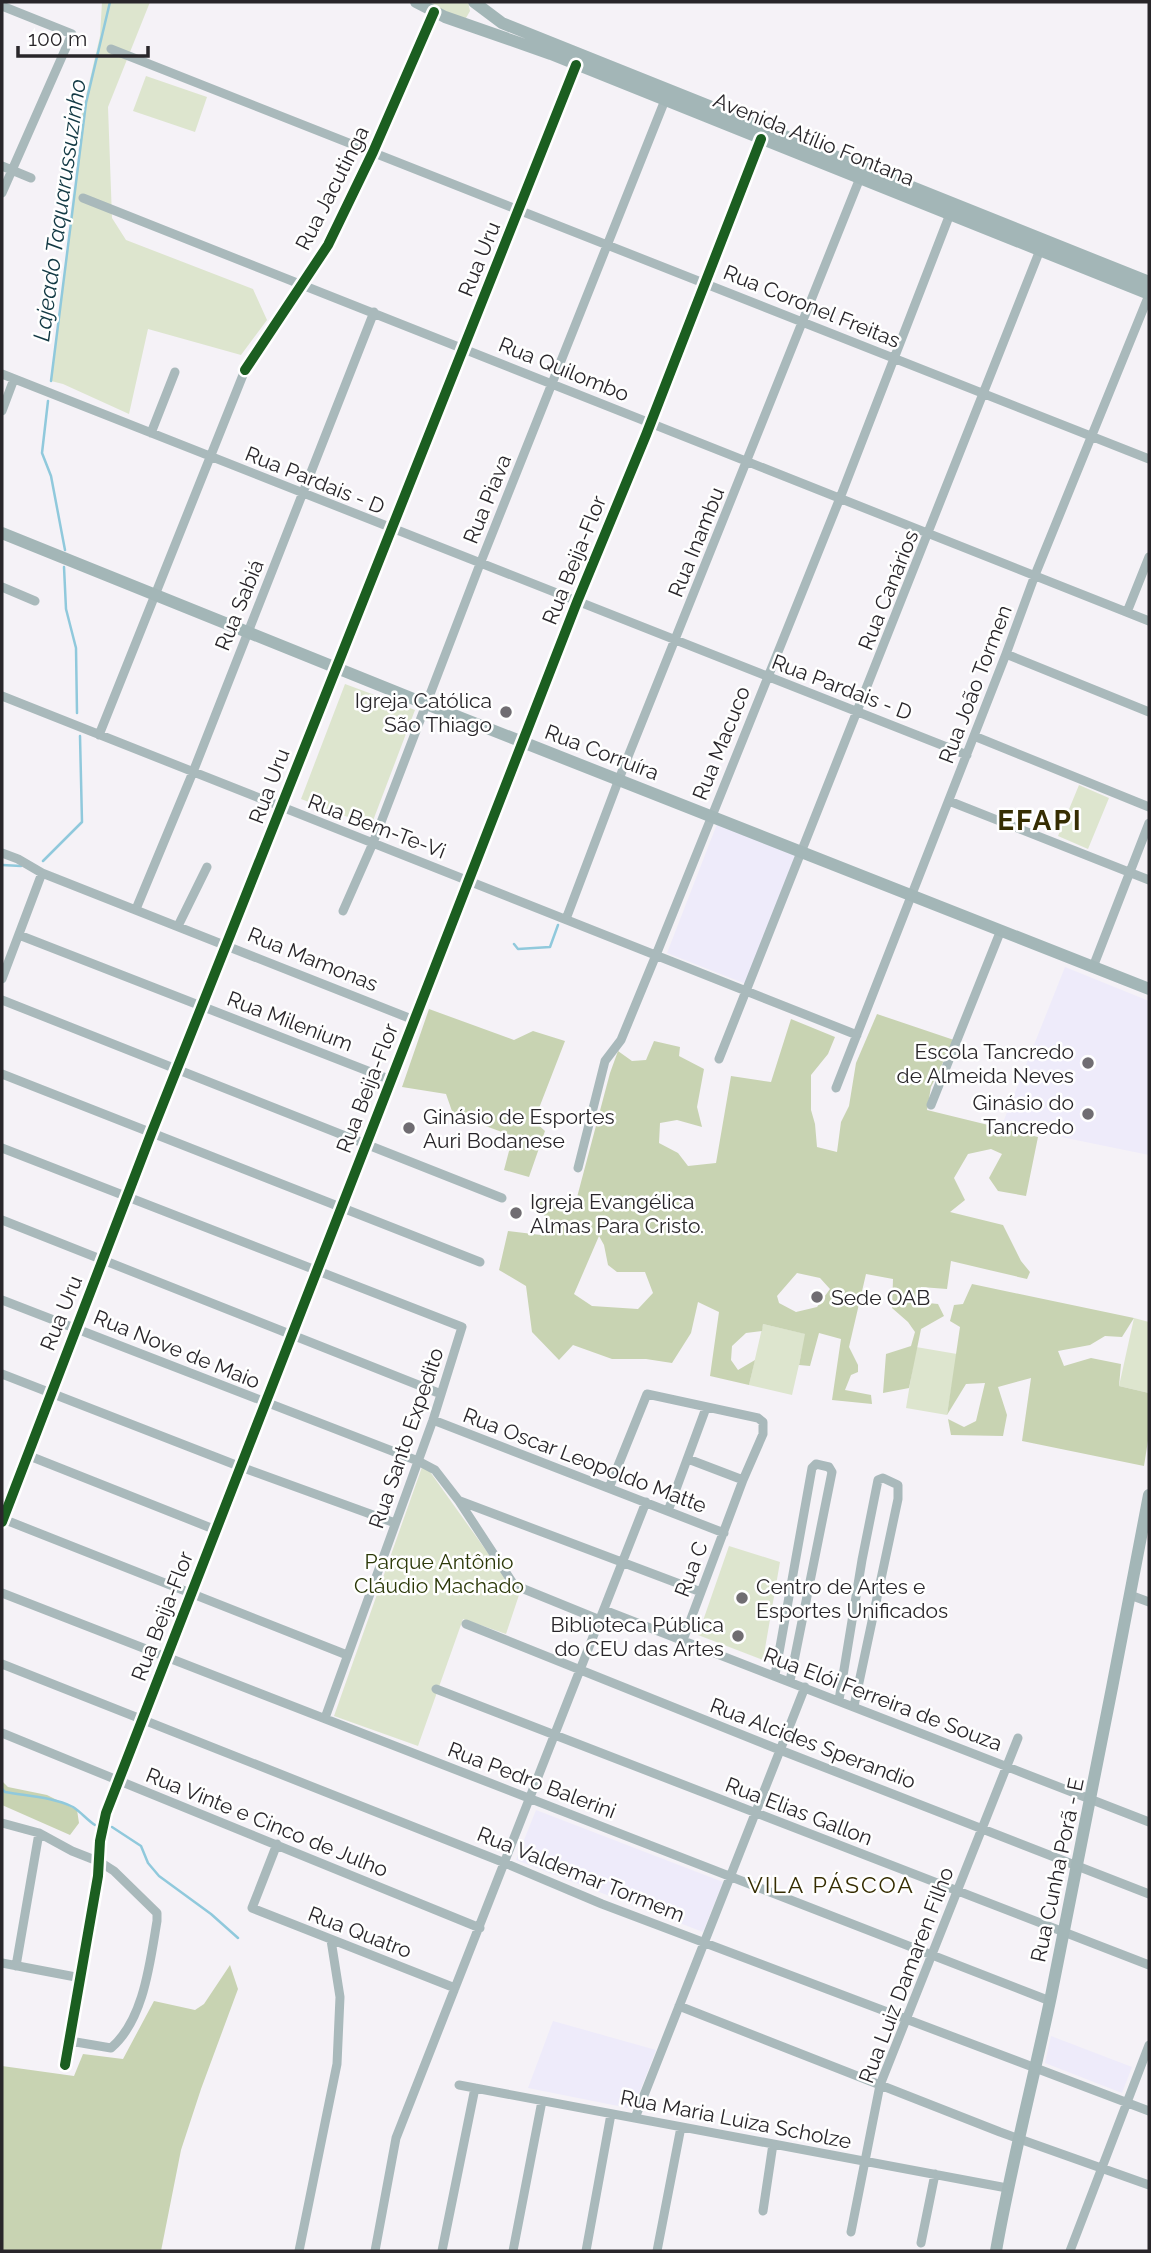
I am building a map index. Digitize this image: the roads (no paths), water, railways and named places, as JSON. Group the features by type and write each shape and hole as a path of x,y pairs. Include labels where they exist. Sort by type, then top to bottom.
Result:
{"street":[{"path":"416,2 430,8"},
{"path":"463,22 471,16 474,2"},
{"name":"Avenida Atílio Fontana","path":"474,2 497,21 1149,282"},
{"path":"2,6 72,34 6,168 2,194"},
{"name":"Avenida Atílio Fontana","path":"430,8 1149,294"},
{"name":"Rua Jacutinga","path":"99,735 245,370 328,246 373,152 430,8"},
{"name":"Rua Coronel Freitas","path":"111,49 1149,459"},
{"name":"Rua Uru","path":"2,1521 151,1134 576,65"},
{"name":"Rua Piava","path":"343,911 373,842 480,564 665,100"},
{"name":"Rua Beija-Flor","path":"65,2066 106,1813 468,880 761,139"},
{"path":"6,168 31,178"},
{"name":"Rua Inambu","path":"566,919 619,779 860,178"},
{"name":"Rua Quilombo","path":"83,198 1149,621"},
{"name":"Rua Macuco","path":"578,1168 605,1061 621,1040 656,955 766,676 840,498 950,214"},
{"name":"Rua Canários","path":"719,1059 1040,250"},
{"name":"Rua João Tormen","path":"836,1088 1035,575 1149,294"},
{"name":"Rua Sabiá","path":"136,909 193,772 374,312"},
{"path":"151,433 175,372"},
{"name":"Rua Pardais - D","path":"2,374 967,754"},
{"path":"2,411 14,379"},
{"name":"Rua Corruíra","path":"2,533 426,704 1149,989"},
{"path":"1127,612 1149,557"},
{"path":"2,587 35,601"},
{"path":"1006,654 1149,712"},
{"name":"Rua Bem-Te-Vi","path":"2,696 857,1035"},
{"path":"974,736 1149,807"},
{"path":"949,801 1149,880"},
{"path":"1093,967 1149,823"},
{"name":"Rua Mamonas","path":"2,853 42,873 414,1020"},
{"path":"178,926 207,867"},
{"path":"2,979 42,873"},
{"path":"931,1105 1001,930"},
{"name":"Rua Milenium","path":"19,935 391,1080"},
{"path":"2,1000 502,1198"},
{"path":"2,1074 480,1262"},
{"path":"2,1148 317,1271"},
{"path":"2,1220 441,1394"},
{"name":"Rua Santo Expedito","path":"317,1271 462,1327 433,1420 324,1718"},
{"name":"Rua Nove de Maio","path":"2,1300 418,1461 435,1470 459,1501"},
{"path":"2,1374 241,1467 395,1523"},
{"path":"609,1488 647,1394 706,1408 668,1511"},
{"name":"Rua C","path":"683,1640 743,1479 763,1434 763,1422 758,1418 706,1408"},
{"name":"Rua Oscar Leopoldo Matte","path":"433,1420 724,1533"},
{"path":"27,1455 216,1530"},
{"path":"688,1458 743,1479"},
{"path":"775,1675 812,1468 816,1464 823,1465 829,1467 832,1472 790,1681"},
{"path":"839,1700 862,1560 878,1480 883,1478 898,1485 898,1499 855,1706"},
{"name":"Rua Cunha Porã - E","path":"996,2251 1007,2188 1064,1933 1149,1495"},
{"path":"459,1501 701,1592"},
{"name":"Rua Elói Ferreira de Souza","path":"459,1501 514,1585 683,1640 1149,1822"},
{"path":"375,2251 396,2138 646,1502"},
{"path":"2,1521 347,1655"},
{"name":"Rua Pedro Balerini","path":"2,1593 1050,2001"},
{"path":"1130,1595 1149,1602"},
{"name":"Rua Alcides Sperandio","path":"466,1624 1149,1894"},
{"name":"Rua Valdemar Tormem","path":"2,1664 602,1903 1149,2111"},
{"path":"635,2118 805,1687"},
{"name":"Rua Elias Gallon","path":"436,1689 1149,1965"},
{"name":"Rua Vinte e Cinco de Julho","path":"2,1733 480,1928"},
{"name":"Rua Luiz Damaren Filho","path":"851,2232 880,2085 1018,1738"},
{"path":"2,1824 39,1833 72,1851 100,1861 157,1913 145,1989 122,2036 111,2048 70,2041"},
{"path":"16,1966 39,1833"},
{"name":"Rua Quatro","path":"277,1844 252,1908 455,1988"},
{"path":"299,2251 337,2064 340,1997 331,1940"},
{"path":"2,1963 81,1978"},
{"path":"679,2006 880,2085 1149,2185"},
{"path":"1070,2251 1149,2045"},
{"name":"Rua Maria Luiza Scholze","path":"458,2085 1007,2188"},
{"path":"442,2251 475,2088"},
{"path":"513,2251 542,2101"},
{"path":"586,2251 611,2114"},
{"path":"657,2251 681,2127"},
{"path":"763,2211 773,2144"},
{"path":"921,2243 935,2175"}],"waterway":[{"name":"Lajeado Taquarussuzinho","path":"51,381 86,103 110,2"},
{"name":"Lajeado Taquarussuzinho","path":"48,401 42,453 51,476 65,550"},
{"name":"Lajeado Taquarussuzinho","path":"64,567 66,609 76,648 77,713"},
{"name":"Lajeado Taquarussuzinho","path":"43,861 82,822 80,736"},
{"name":"Lajeado Taquarussuzinho","path":"2,865 21,866"},
{"path":"514,944 518,949 550,947 558,925"},
{"path":"2,1789 5,1792 65,1804 76,1809 95,1825"},
{"path":"112,1827 141,1846 148,1863 159,1876 211,1914 238,1938"}],"place":[{"name":"Igreja Católica São Thiago","path":"506,712"},
{"name":"Escola Tancredo de Almeida Neves","path":"1088,1063"},
{"name":"Ginásio do Tancredo","path":"1088,1114"},
{"name":"Ginásio de Esportes Auri Bodanese","path":"409,1128"},
{"name":"Igreja Evangélica Almas Para Cristo.","path":"516,1213"},
{"name":"Sede OAB","path":"817,1297"},
{"name":"Centro de Artes e Esportes Unificados","path":"742,1598"},
{"name":"Biblioteca Pública do CEU das Artes","path":"738,1636"}],"district":[{"name":"EFAPI","path":"1040,820"},
{"name":"VILA PÁSCOA","path":"831,1884"}],"park label":[{"name":"Parque Antônio Cláudio Machado","path":"439,1573"}]}
